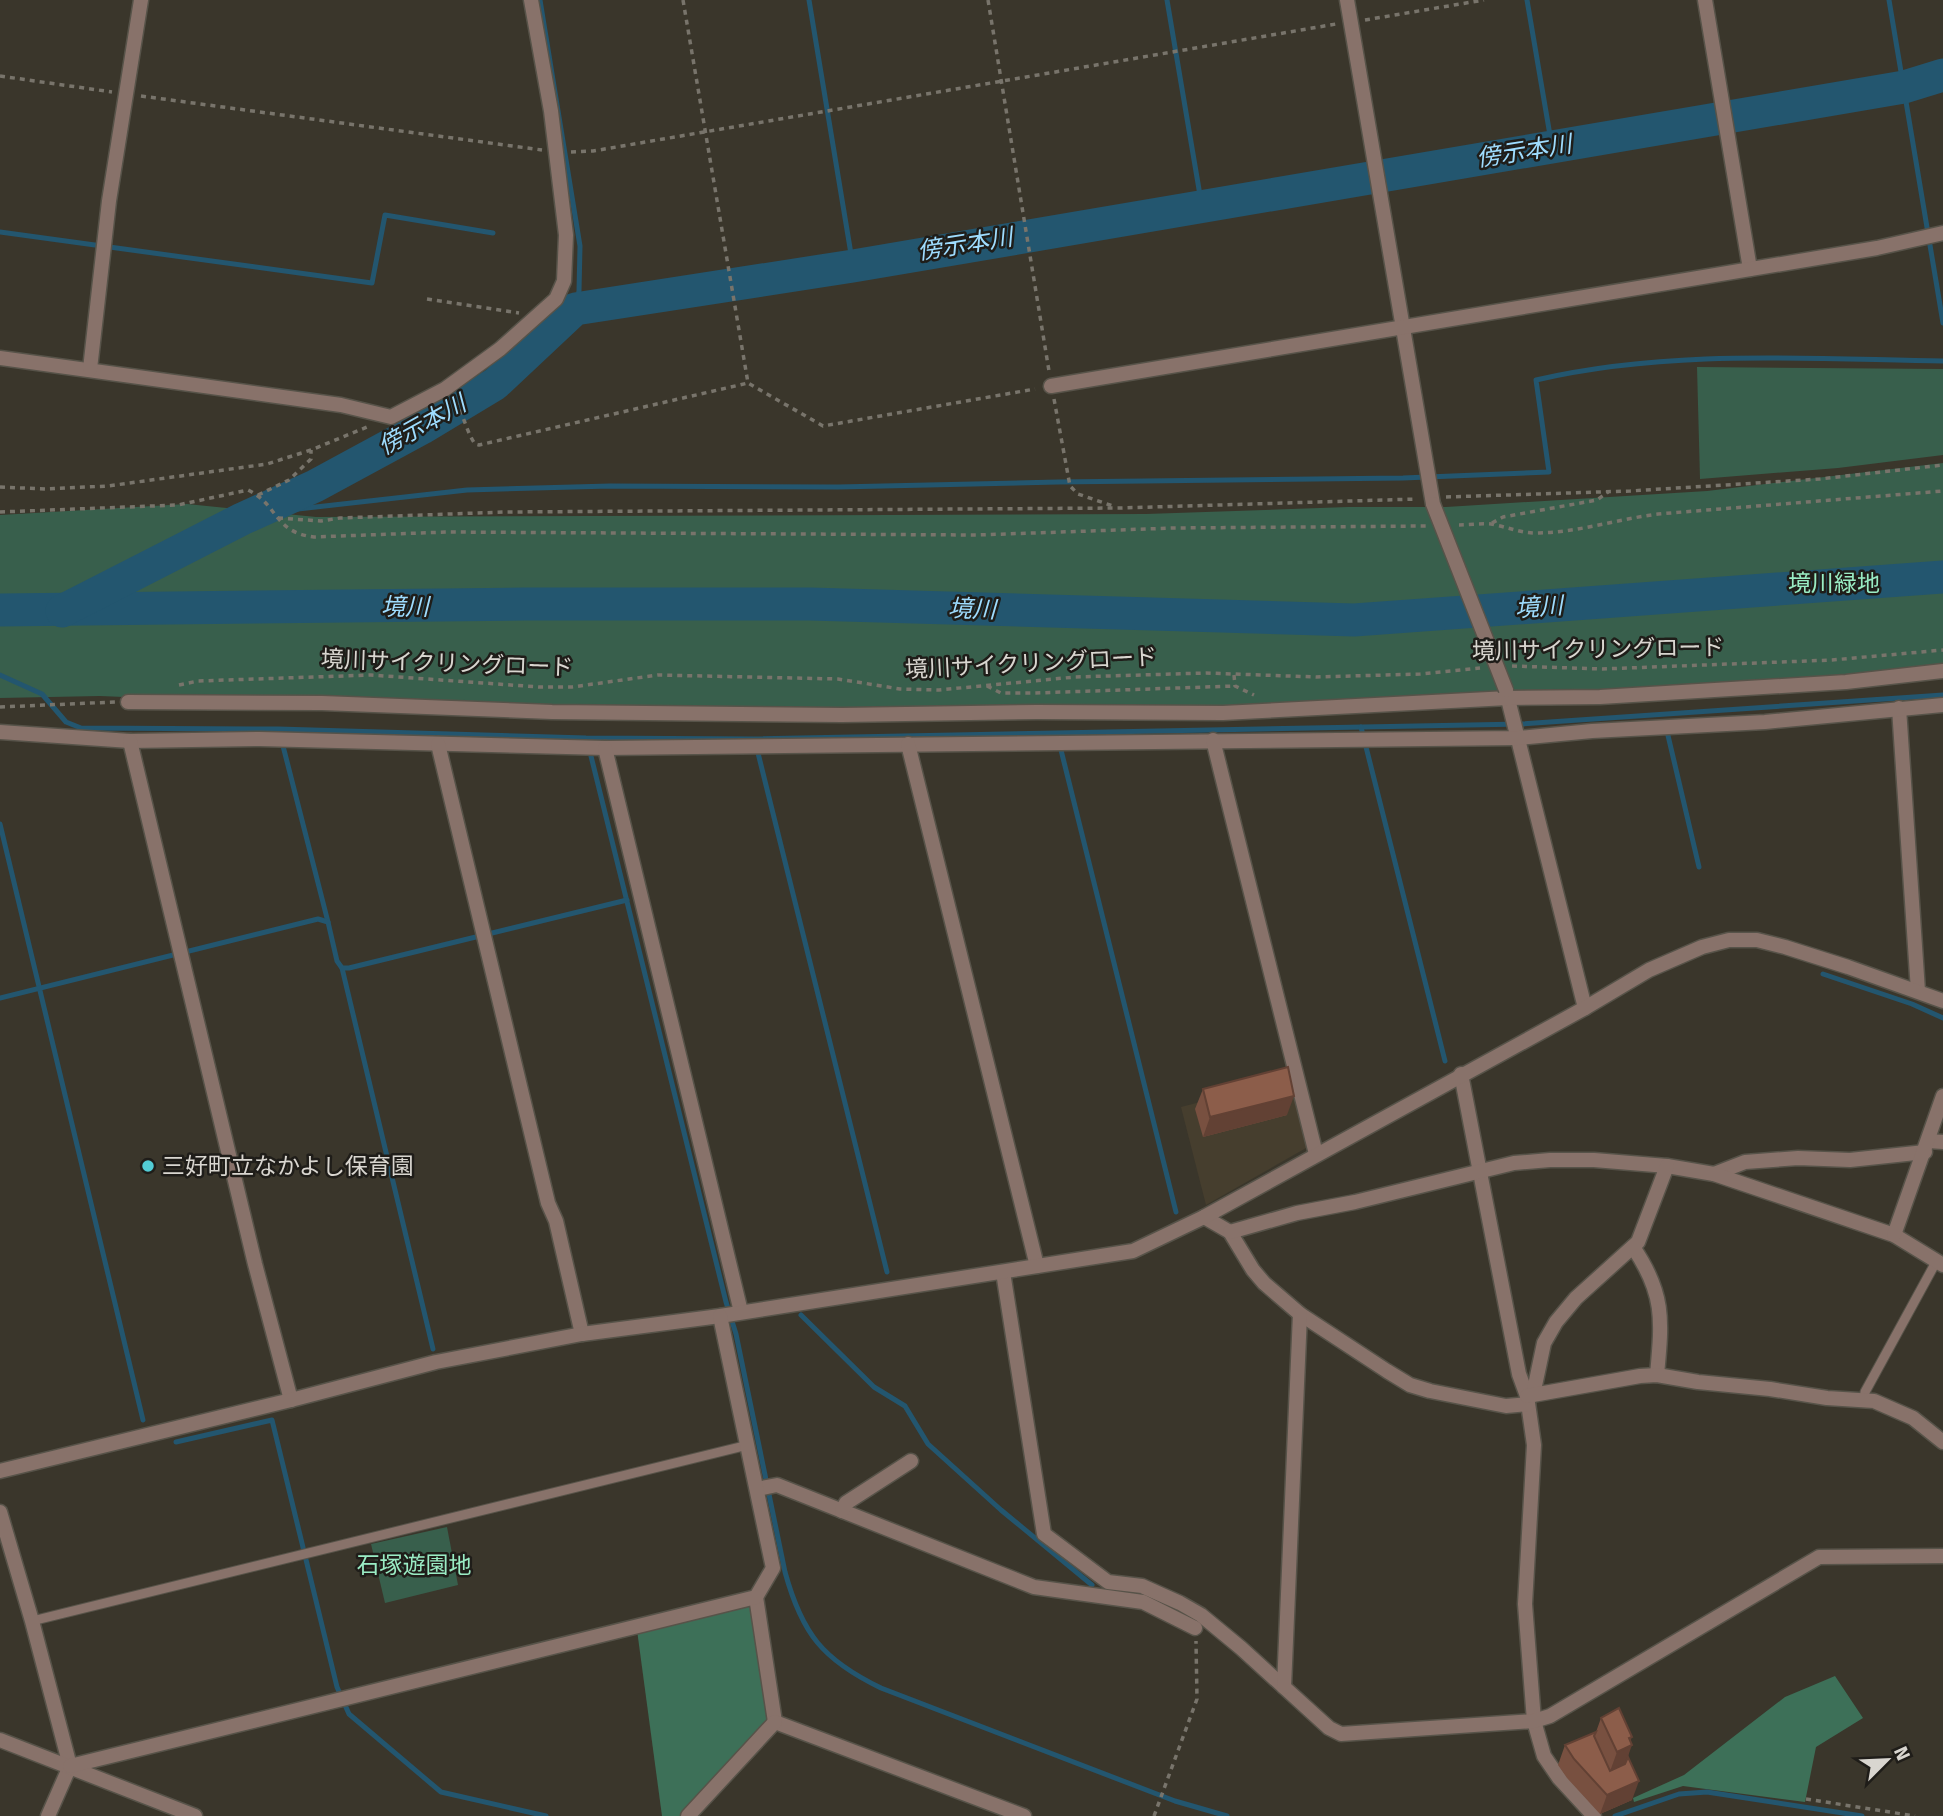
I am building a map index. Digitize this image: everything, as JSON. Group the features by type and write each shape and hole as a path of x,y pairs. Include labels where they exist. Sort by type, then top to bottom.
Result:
{"street":[{"path":"90,369 109,201 141,0"},
{"path":"0,358 341,405 391,417 447,388 500,349 556,299 564,281 566,235 531,0"},
{"path":"1347,0 1432,501 1508,700 1584,1008"},
{"path":"1705,0 1750,269"},
{"path":"1051,386 1877,248 1943,233"},
{"path":"128,702 322,704 552,712 842,715 1223,713 1720,690 1846,682 1943,671"},
{"path":"0,732 130,741 260,739 605,748 1518,738 1592,731 1765,722 1943,705"},
{"path":"1899,708 1918,991"},
{"path":"1213,740 1316,1154"},
{"path":"130,741 254,1264 291,1400"},
{"path":"438,744 582,1334"},
{"path":"908,744 1037,1266"},
{"path":"605,748 741,1312"},
{"path":"0,1469 291,1400 436,1362 582,1334 720,1316 1133,1251 1204,1217 1649,970 1702,947 1729,940 1757,940 1786,947 1943,1001"},
{"path":"1461,1074 1519,1374 1530,1398"},
{"path":"1894,1235 1932,1145 1943,1096"},
{"path":"1714,1174 1745,1162 1798,1158 1850,1160 1932,1145"},
{"path":"1230,1232 1514,1163 1594,1160 1667,1166 1714,1174 1894,1235 1939,1264"},
{"path":"1594,1816 1559,1777 1545,1756 1534,1721 1525,1604 1534,1445 1530,1398 1544,1343 1556,1322 1576,1298 1638,1242 1667,1166"},
{"path":"1204,1217 1230,1232 1253,1270 1300,1314 1410,1385 1506,1406 1530,1398 1657,1375 1827,1398 1864,1400 1888,1406 1913,1418 1943,1441"},
{"path":"1633,1247 1652,1277 1660,1310 1657,1375"},
{"path":"1003,1272 1044,1534 1106,1589 1143,1602 1195,1628"},
{"path":"1284,1687 1300,1314"},
{"path":"720,1316 773,1568 756,1597 775,1722"},
{"path":"842,1511 846,1503 911,1461"},
{"path":"757,1489 777,1485 1034,1587 1106,1589 1142,1586 1201,1615 1329,1728 1341,1734 1534,1721 1550,1716 1819,1557 1943,1556"},
{"path":"0,1512 70,1766 48,1816"},
{"path":"70,1766 756,1597"},
{"path":"688,1816 775,1722"},
{"path":"775,1722 1024,1816"},
{"path":"0,1740 195,1816"}],"lane":[{"path":"1864,1400 1866,1392 1939,1264"},
{"path":"32,1622 748,1445"}],"path":[{"path":"683,0 748,383"},
{"path":"988,0 1070,486 1078,494 1120,509"},
{"path":"0,76 555,152 593,151 1483,0"},
{"path":"427,299 510,311 534,319"},
{"path":"454,400 471,438 479,445 748,383 823,426 1051,386"},
{"path":"0,487 45,489 108,486 267,464 311,450 391,417"},
{"path":"258,495 289,480 311,460 311,450"},
{"path":"278,518 321,521 505,512 1120,509 1432,501 1819,479 1943,464"},
{"path":"0,512 177,505 248,490 258,495 286,528 300,535 314,537 446,532 977,535 1174,528 1427,526"},
{"path":"1453,525 1490,524 1539,533 1606,525 1632,517 1658,514 1943,491"},
{"path":"1490,524 1503,517 1597,500 1609,492"},
{"name":"境川サイクリングロード","path":"1502,666 1602,668 1832,660 1943,650"},
{"name":"境川サイクリングロード","path":"174,686 198,681 372,676 572,687 657,675 838,679 900,689 939,690 1075,677 1206,673 1316,677 1420,674 1490,667"},
{"path":"987,686 1000,693 1035,693 1235,686"},
{"path":"0,707 128,702"},
{"path":"1154,1816 1196,1699 1195,1628"},
{"path":"1806,1799 1915,1816"}],"shaded area":[{"path":"1293,1078 1308,1136 1306,1148 1206,1205 1181,1107"}],"green space":[{"path":"1697,367 1943,369 1943,455 1838,468 1700,479"},
{"name":"境川緑地","path":"1943,463 1943,676 1473,702 613,717 100,696 0,698 0,515 187,504 316,517 1146,514 1348,507 1446,507 1707,491"},
{"name":"石塚遊園地","path":"447,1527 458,1585 385,1603 371,1544"},
{"path":"750,1603 755,1605 769,1719 680,1816 662,1816 637,1630"},
{"path":"1835,1676 1863,1718 1816,1747 1805,1802 1683,1786 1634,1802 1633,1798 1684,1775 1785,1697"}],"building":[{"path":"1288,1067 1294,1096 1210,1117 1203,1089"},
{"path":"1619,1708 1632,1737 1629,1738 1632,1745 1617,1752 1601,1718"},
{"path":"1596,1732 1594,1736 1610,1771 1625,1764 1628,1757 1639,1781 1607,1795 1574,1759 1565,1745"}],"waterway":[{"path":"540,0 580,246 579,291 575,309"},
{"path":"809,0 853,266"},
{"path":"1167,0 1202,207"},
{"path":"1527,0 1552,147"},
{"path":"1889,0 1943,323"},
{"name":"傍示本川","path":"62,611 242,519 315,486 422,428 495,384 575,309 853,266 1904,87 1943,75"},
{"path":"0,232 372,283 385,215 493,233"},
{"path":"287,498 289,505 298,509 467,490 610,486 838,487 1403,478 1549,472 1536,380 1587,370 1688,360 1790,358 1943,361"},
{"name":"境川","path":"0,610 525,604 810,604 1354,620 1943,577"},
{"path":"0,675 42,694 66,722 81,728 278,729 586,738 754,739 1522,724 1943,695"},
{"path":"1361,727 1445,1061"},
{"path":"1666,727 1699,867"},
{"path":"282,742 328,922"},
{"path":"1060,746 1176,1212"},
{"path":"589,748 736,1334 785,1572 808,1629 818,1643 844,1667 881,1688 1175,1801 1227,1816"},
{"path":"757,749 887,1272"},
{"path":"0,824 143,1420"},
{"path":"0,998 318,919 328,922 337,961 342,968 349,968 627,900"},
{"path":"342,968 433,1349"},
{"path":"1823,974 1912,1004 1943,1018"},
{"path":"801,1315 874,1387 905,1406 928,1444 1001,1510 1092,1585"},
{"path":"176,1442 272,1420 337,1687 349,1714 441,1792 546,1816"},
{"path":"1615,1816 1679,1794 1707,1792 1862,1816"}],"place":[{"name":"三好町立なかよし保育園","path":"148,1166"}]}
